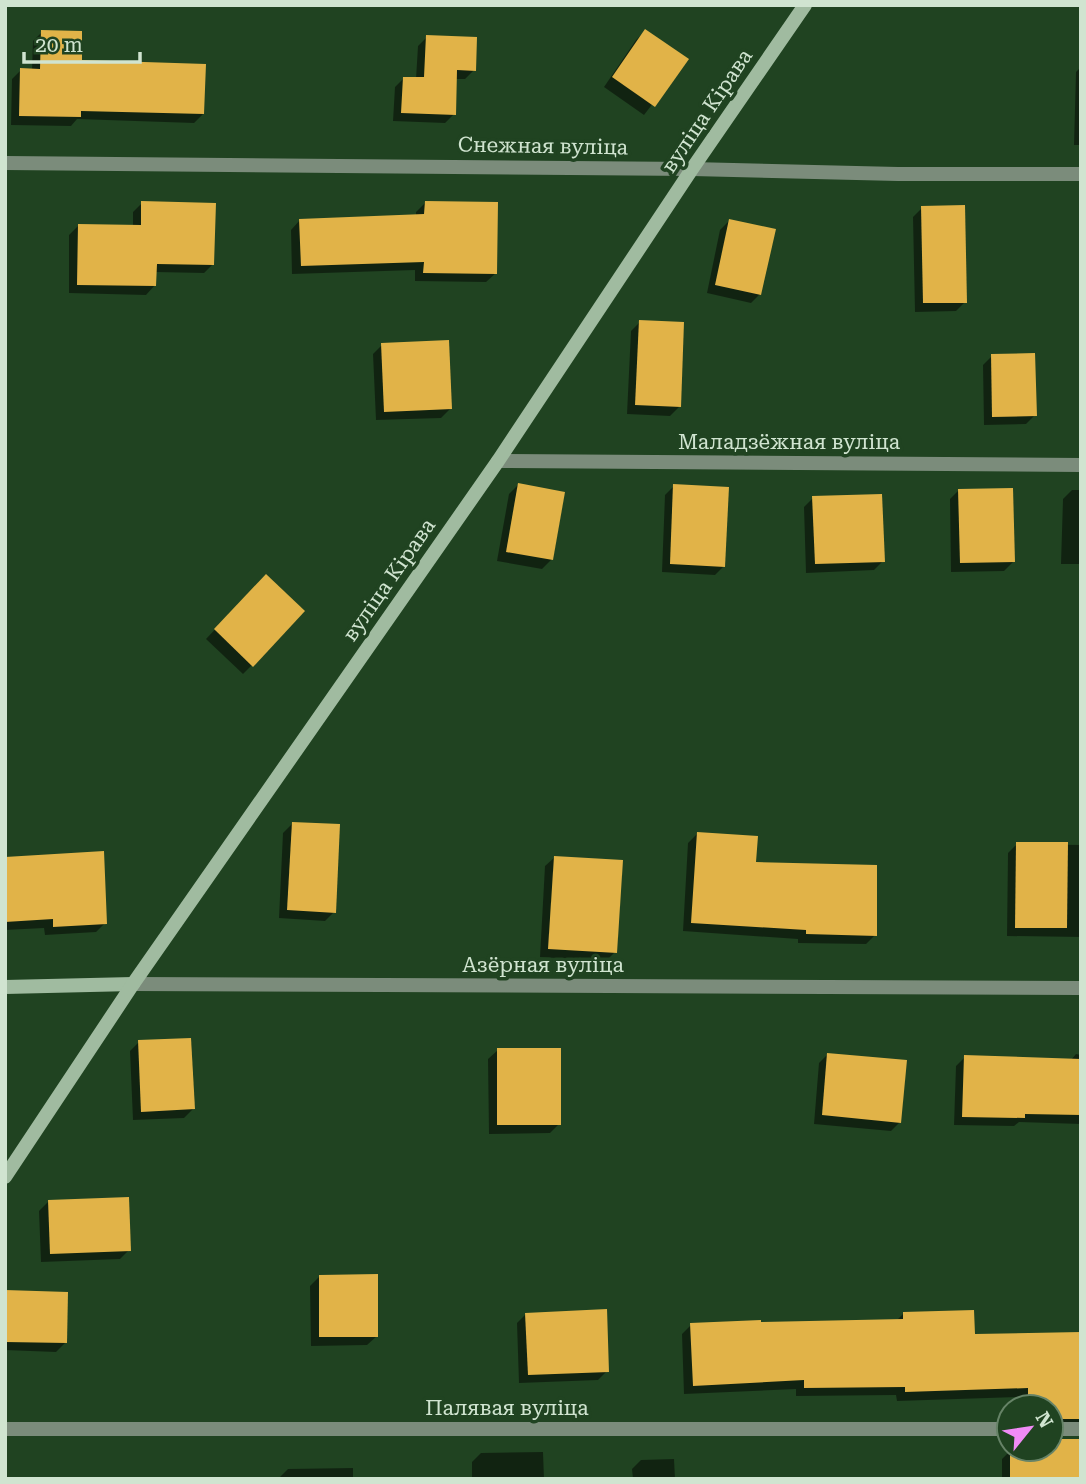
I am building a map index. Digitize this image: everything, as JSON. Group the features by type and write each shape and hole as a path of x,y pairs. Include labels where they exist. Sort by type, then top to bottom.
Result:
{"main road":[{"name":"вуліца Кірава","path":"5,1177 134,984 498,461 804,5"},
{"name":"Азёрная вуліца","path":"5,987 134,984"}],"street":[{"name":"Снежная вуліца","path":"5,163 1081,174"},
{"name":"Маладзёжная вуліца","path":"498,461 1081,465"},
{"name":"Азёрная вуліца","path":"134,984 1081,988"},
{"name":"Палявая вуліца","path":"5,1429 995,1429"}],"building":[{"path":"645,29 689,59 655,107 612,77"},
{"path":"41,30 82,31 82,60 206,64 204,114 81,111 81,117 19,116 20,68 40,69"},
{"path":"426,35 477,37 476,71 457,70 456,115 401,113 403,77 424,77"},
{"path":"141,201 216,203 214,265 157,264 156,286 77,285 78,224 141,225"},
{"path":"425,201 498,202 497,274 423,273 424,262 301,266 299,219 424,214"},
{"path":"965,205 967,303 923,303 921,206"},
{"path":"729,219 776,229 761,295 715,285"},
{"path":"639,320 684,322 681,407 635,405"},
{"path":"449,340 452,409 384,412 381,343"},
{"path":"1035,353 1037,416 992,417 991,354"},
{"path":"518,483 565,492 553,560 506,552"},
{"path":"673,484 729,487 725,567 670,564"},
{"path":"1013,488 1015,562 960,563 958,489"},
{"path":"882,494 885,562 815,564 812,496"},
{"path":"266,574 305,611 253,667 214,629"},
{"path":"292,822 340,824 336,913 287,910"},
{"path":"697,832 758,836 756,862 877,865 877,936 806,934 806,930 691,923"},
{"path":"1016,842 1068,842 1067,928 1015,928"},
{"path":"104,851 107,924 53,927 53,919 5,922 5,857"},
{"path":"554,856 623,860 617,953 548,949"},
{"path":"191,1038 195,1109 141,1112 138,1040"},
{"path":"497,1048 561,1048 561,1125 497,1125"},
{"path":"827,1053 907,1060 901,1123 822,1115"},
{"path":"964,1055 1081,1059 1081,1115 962,1117"},
{"path":"129,1197 131,1251 50,1254 48,1200"},
{"path":"378,1274 378,1337 319,1337 319,1275"},
{"path":"5,1290 68,1292 67,1343 5,1342"},
{"path":"607,1309 609,1372 528,1375 525,1313"},
{"path":"974,1310 975,1334 1081,1332 1081,1419 1065,1419 1065,1393 1028,1393 1028,1388 905,1392 905,1387 804,1388 804,1380 693,1386 690,1323 903,1319 903,1312"},
{"path":"1065,1439 1081,1439 1081,1479 1010,1479 1010,1463 1065,1463"}]}
